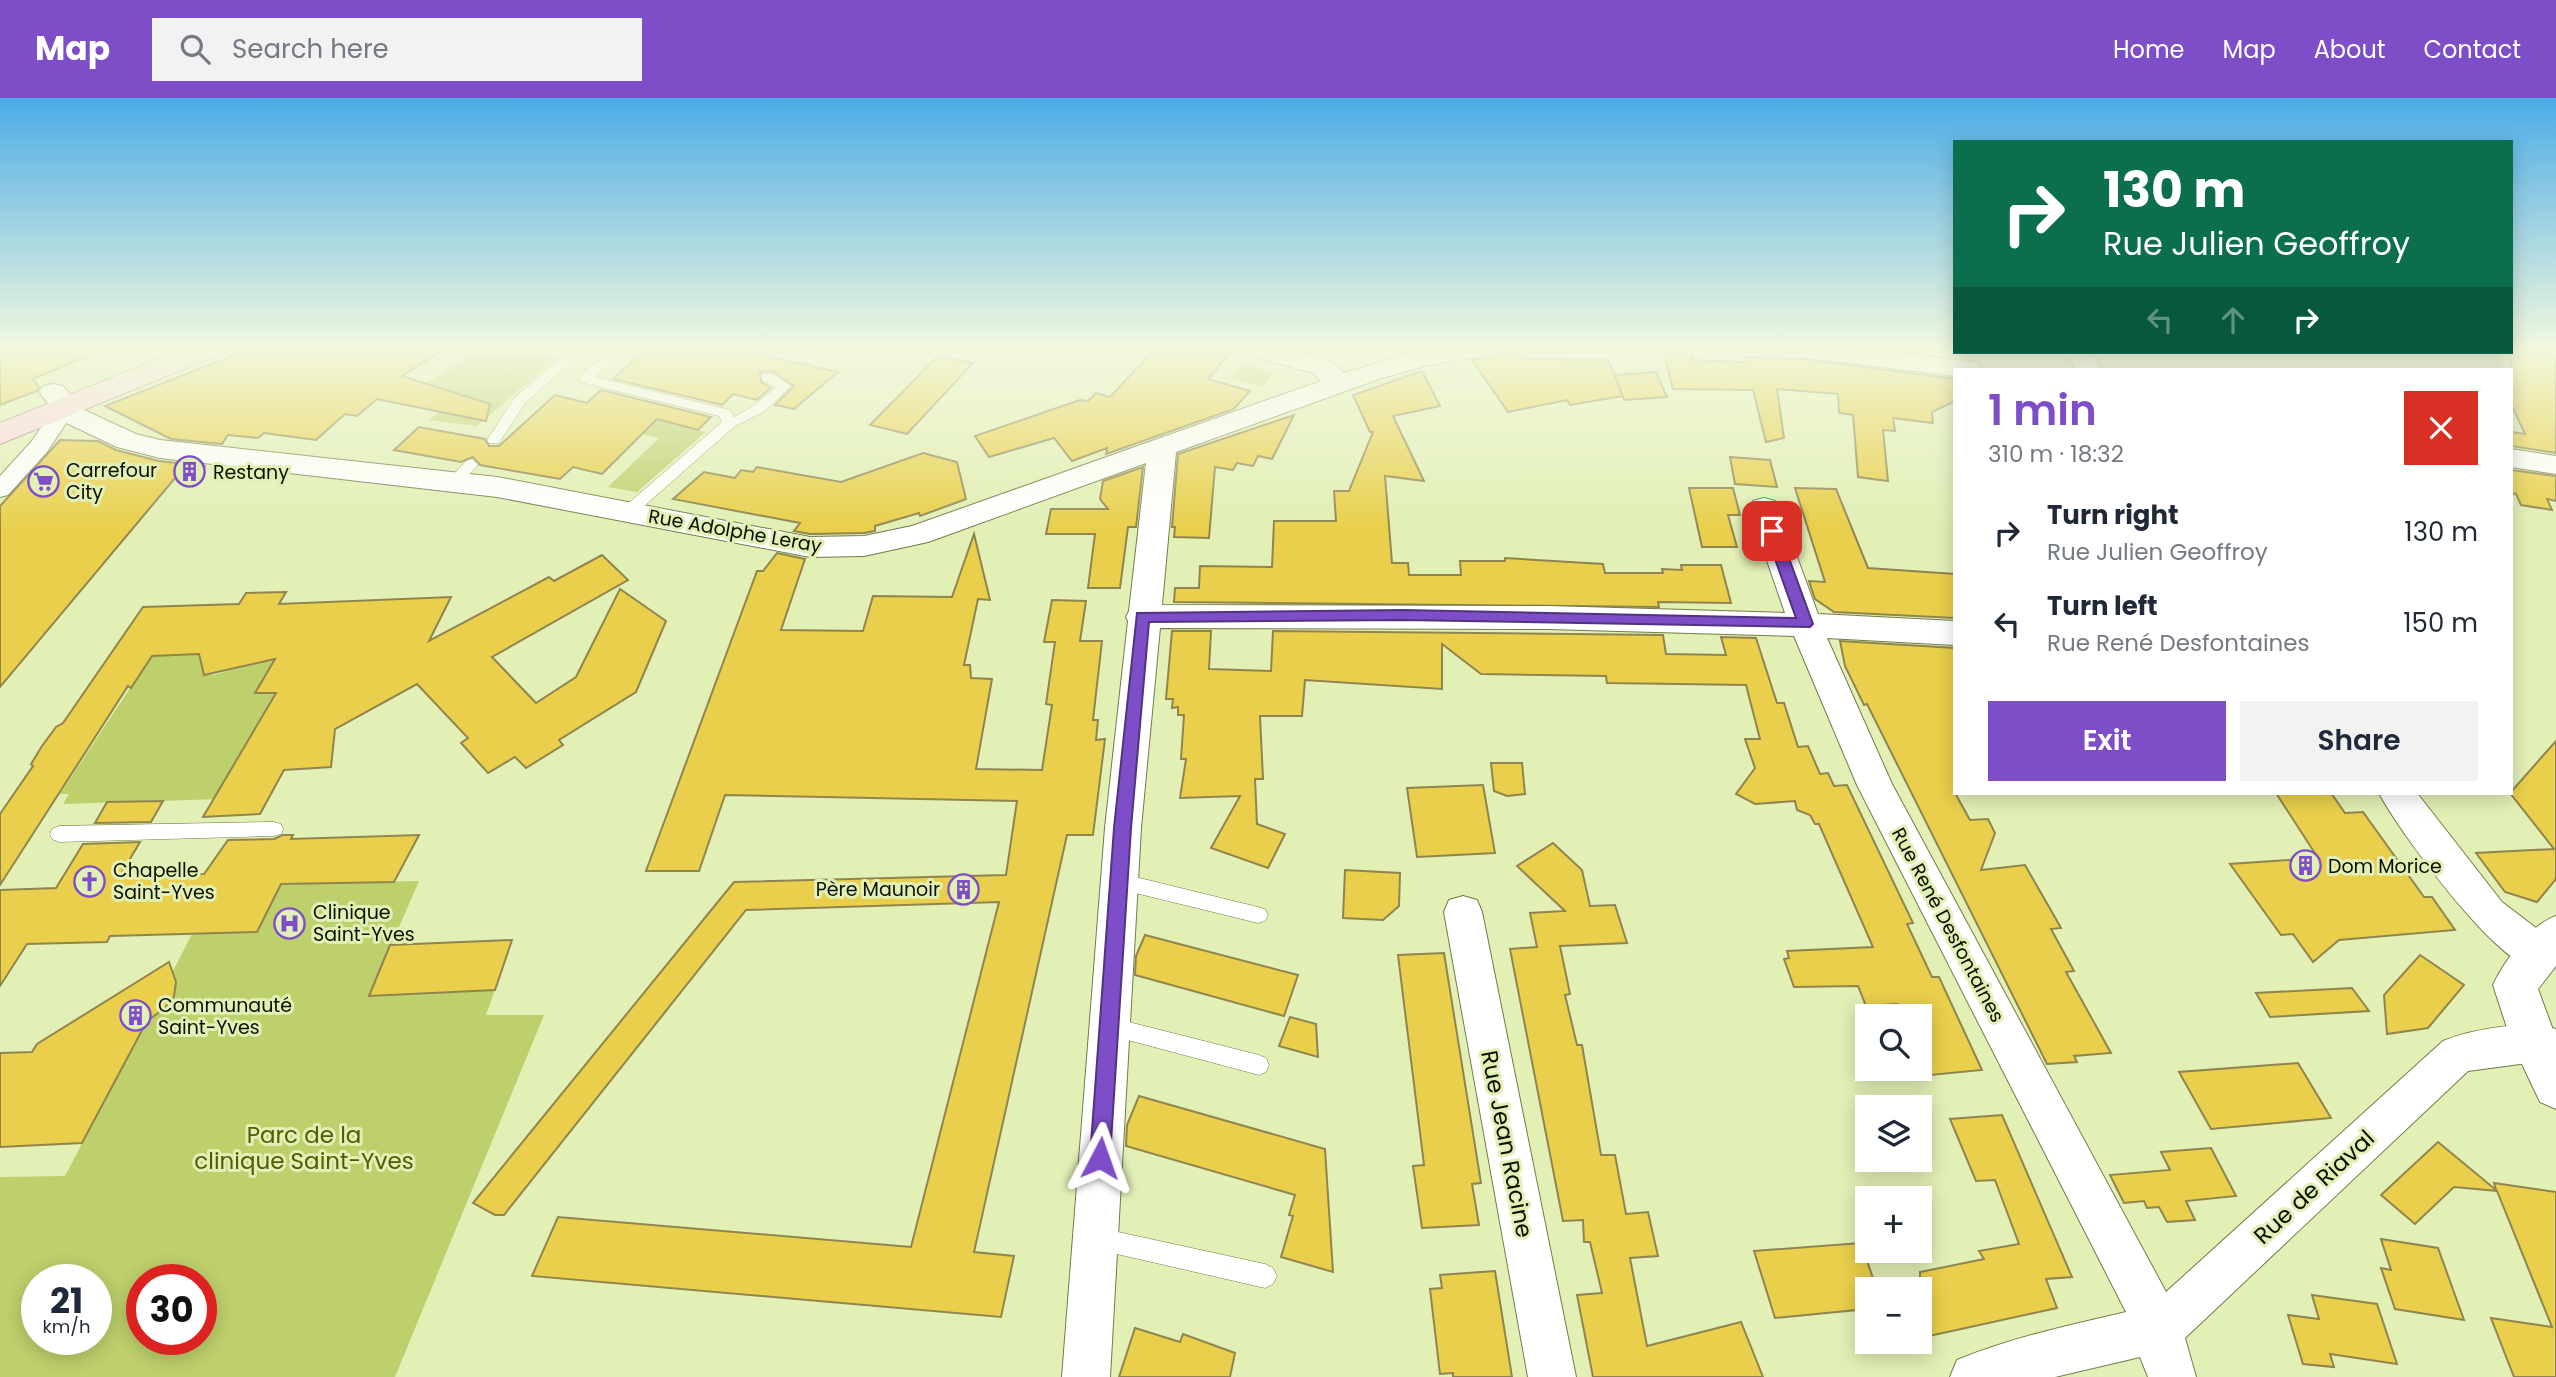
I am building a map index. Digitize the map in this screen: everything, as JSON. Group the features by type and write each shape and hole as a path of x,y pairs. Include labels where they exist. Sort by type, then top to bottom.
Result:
{"main road":[{"path":"0,434 42,410"}],"street":[{"path":"0,490 40,447 55,410"},
{"name":"Rue Adolphe Leray","path":"67,410 72,415 144,446 296,463 462,473 628,512 810,547 864,546 917,536 1264,410"},
{"path":"1086,1377 1119,881 1142,617 1161,449"},
{"path":"2513,458 2556,465"},
{"name":"Rue René Desfontaines","path":"1764,508 1805,624 1875,785 2160,1329 2162,1350 2172,1377"},
{"path":"1142,617 1403,615 1805,624 1953,633"},
{"path":"2399,795 2488,914 2548,943 2515,985 2546,1045 2556,1087"},
{"name":"Rue Jean Racine","path":"1463,912 1552,1377"},
{"name":"Rue de Riaval","path":"2160,1329 2458,1054 2546,1045"},
{"path":"1974,1377 2072,1348 2160,1329"}],"lane":[{"path":"494,440 514,410"},
{"path":"711,410 725,413 730,423"},
{"path":"628,512 730,423 755,410"},
{"path":"59,834 274,829"},
{"path":"1119,881 1258,915"},
{"path":"1110,1026 1259,1065"},
{"path":"1095,1237 1265,1276"}],"green space":[{"path":"441,410 496,410 477,426 429,420"},
{"path":"656,420 706,432 637,492 608,487 659,438 642,434"},
{"path":"305,651 220,799 63,804 69,794 60,794 142,670 137,656 209,654 206,673 213,675"},
{"name":"Parc de la clinique Saint-Yves","path":"290,866 323,883 419,881 369,996 495,990 486,1015 544,1015 395,1377 0,1377 0,1177 65,1176 151,1012 159,1013 174,996 175,979 168,981 192,934 257,932"}],"building":[{"path":"112,410 364,410 357,416 345,414 316,440 264,433 258,438 228,435 222,444 171,439"},
{"path":"430,410 489,410 486,421"},
{"path":"539,410 681,410 711,417 698,430 657,419 602,474 573,467 560,479 480,465 473,457 461,462 394,450 419,427 485,439 489,446 499,446"},
{"path":"885,410 930,410 907,434 870,425"},
{"path":"1052,410 1232,410 1106,454 1107,448 1072,461 1054,438 989,457 975,436"},
{"path":"1360,410 1423,410 1393,416 1424,481 1385,476 1392,563 1408,563 1409,575 1461,575 1460,561 1505,561 1505,558 1603,564 1605,573 1663,573 1662,569 1682,570 1681,565 1721,565 1731,603 1658,602 1659,607 1174,602 1175,588 1199,588 1200,566 1272,567 1274,521 1336,521 1334,491 1349,491 1373,432 1370,432"},
{"path":"1758,410 1780,410 1784,438 1766,442"},
{"path":"1839,410 1937,410 1932,412 1933,423 1893,418 1895,431 1883,430 1888,481 1858,477 1853,415 1839,413"},
{"path":"2514,410 2556,410 2556,453 2513,446 2513,432 2525,434"},
{"path":"1294,415 1272,459 1258,456 1253,466 1237,463 1233,470 1215,467 1209,538 1174,537 1175,527 1172,527 1178,454"},
{"path":"60,440 98,441 116,450 159,461 205,466 195,478 175,478 0,687 0,506"},
{"path":"923,453 957,462 966,499 920,516 919,513 875,526 875,531 810,534 794,531 800,523 673,499 704,472 735,478 741,470 753,472 757,467 841,482"},
{"path":"1730,457 1770,460 1777,487 1735,484"},
{"path":"1143,467 1136,527 1128,527 1120,588 1088,588 1095,534 1046,534 1051,509 1108,509 1100,499 1103,481"},
{"path":"2513,470 2556,476 2556,501 2547,499 2552,510 2521,505 2516,494 2513,493"},
{"path":"1689,488 1733,488 1740,515 1728,515 1737,547 1702,547"},
{"path":"1795,488 1836,489 1868,568 1953,574 1953,618 1834,612 1815,599 1809,581 1825,582"},
{"path":"974,534 990,600 978,599 964,665 970,665 971,678 992,679 976,769 1042,770 1052,705 1046,704 1055,642 1044,642 1052,600 1086,601 1080,641 1102,641 1093,720 1098,720 1096,740 1105,739 1093,835 1067,835 974,1252 1014,1256 1001,1317 532,1276 558,1217 911,1247 999,902 746,910 504,1215 495,1215 473,1203 734,882 1006,875 1017,801 725,795 699,871 646,871 757,571 763,571 777,553 805,559 781,630 863,631 873,596 952,597"},
{"path":"602,555 628,580 492,657 536,703 576,677 620,589 666,621 636,692 559,740 563,745 526,768 515,757 488,773 461,743 468,738 417,684 335,729 331,767 284,770 260,814 203,817 276,693 255,693 275,659 204,675 199,654 152,656 131,688 128,686 0,885 0,814 33,766 31,764 42,746 56,727 63,723 143,607 239,604 246,593 286,592 279,604 451,597 429,641 549,577 554,581"},
{"path":"1172,631 1211,631 1209,669 1271,671 1273,631 1663,635 1666,654 1726,655 1721,637 1756,638 1777,703 1784,703 1798,747 1808,746 1820,774 1828,773 1834,786 1847,785 1913,923 1907,924 1932,977 1939,977 1982,1070 1932,1075 1932,1004 1865,1004 1858,986 1794,987 1784,959 1789,958 1787,951 1873,947 1819,824 1815,824 1810,815 1797,810 1795,801 1755,804 1736,794 1755,768 1745,739 1760,739 1746,685 1607,683 1606,676 1481,674 1442,644 1442,689 1305,680 1302,716 1260,716 1263,779 1255,779 1257,824 1285,834 1268,868 1211,848 1240,796 1180,798 1186,759 1181,759 1184,715 1178,715 1178,707 1172,708 1173,699 1166,699"},
{"path":"1840,641 1953,648 1953,795 1956,795 1970,820 1988,819 1995,833 1981,870 2025,865 2061,928 2051,929 2074,971 2066,972 2111,1053 2074,1056 2077,1062 2047,1064 1867,704 1864,705 1845,666"},
{"path":"2556,741 2556,879 2537,902 2505,892 2476,853 2554,849 2512,795 2513,790"},
{"path":"1491,763 1522,763 1525,794 1507,796 1494,791"},
{"path":"1483,785 1495,853 1417,857 1407,788"},
{"path":"2277,795 2332,795 2345,813 2363,812 2424,897 2432,897 2455,930 2339,940 2313,962 2293,934 2281,935 2230,864 2318,858"},
{"path":"163,801 151,822 95,823 107,802"},
{"path":"293,835 291,839 419,835 394,882 281,884 257,932 110,936 107,942 27,944 0,986 0,890 56,888 83,844 140,842 120,876 204,874 228,840 274,839"},
{"path":"1553,843 1582,870 1590,906 1615,905 1627,943 1560,946 1570,994 1565,995 1577,1045 1582,1045 1601,1155 1615,1155 1626,1214 1648,1212 1658,1256 1630,1258 1647,1346 1741,1322 1763,1377 1593,1377 1577,1295 1602,1293 1590,1242 1584,1242 1583,1220 1563,1221 1510,949 1537,947 1530,913 1565,911 1517,866"},
{"path":"1345,870 1400,873 1399,906 1383,920 1343,918"},
{"path":"1145,935 1298,975 1284,1016 1135,975 1136,956"},
{"path":"512,940 495,990 369,996 390,945"},
{"path":"1444,953 1481,1183 1472,1184 1479,1225 1422,1228 1413,1166 1424,1165 1398,955"},
{"path":"2420,955 2464,985 2428,1028 2387,1034 2384,995"},
{"path":"169,962 176,982 174,996 165,1008 147,1021 82,1143 0,1147 0,1053 32,1052 37,1044"},
{"path":"2352,988 2369,1011 2270,1017 2256,993"},
{"path":"1290,1017 1316,1024 1318,1057 1279,1046"},
{"path":"2298,1063 2331,1118 2211,1129 2179,1072"},
{"path":"1139,1096 1325,1149 1333,1272 1281,1257 1293,1216 1289,1215 1295,1195 1126,1146 1127,1125"},
{"path":"2002,1115 2072,1277 2046,1279 2057,1308 1932,1335 1932,1277 1920,1277 1920,1272 1984,1259 1979,1251 2019,1244 1995,1180 1976,1181 1950,1119"},
{"path":"2438,1142 2496,1190 2494,1183 2556,1192 2556,1377 2514,1377 2491,1318 2552,1327 2497,1191 2454,1187 2415,1224 2381,1195"},
{"path":"2211,1148 2236,1196 2186,1201 2195,1220 2167,1222 2159,1207 2147,1208 2144,1201 2124,1203 2110,1175 2170,1170 2161,1152"},
{"path":"2381,1239 2438,1248 2464,1320 2395,1309 2381,1268 2391,1270"},
{"path":"1855,1243 1855,1263 1868,1263 1873,1277 1855,1277 1855,1310 1775,1318 1754,1251"},
{"path":"1495,1271 1512,1377 1453,1377 1453,1373 1440,1374 1430,1289 1442,1288 1440,1275"},
{"path":"2312,1295 2377,1304 2397,1364 2330,1354 2334,1367 2303,1364 2288,1315 2319,1319"},
{"path":"1135,1328 1180,1342 1183,1334 1235,1353 1230,1377 1119,1377"}],"place":[{"name":"Restany","path":"190,472"},
{"name":"Carrefour City","path":"43,481"},
{"name":"Dom Morice","path":"2305,866"},
{"name":"Chapelle Saint-Yves","path":"90,881"},
{"name":"Père Maunoir","path":"963,889"},
{"name":"Clinique Saint-Yves","path":"290,923"},
{"name":"Communauté Saint-Yves","path":"135,1016"}],"route":[{"path":"1100,1158 1123,828 1142,617 1403,615 1805,624 1772,531"}]}
